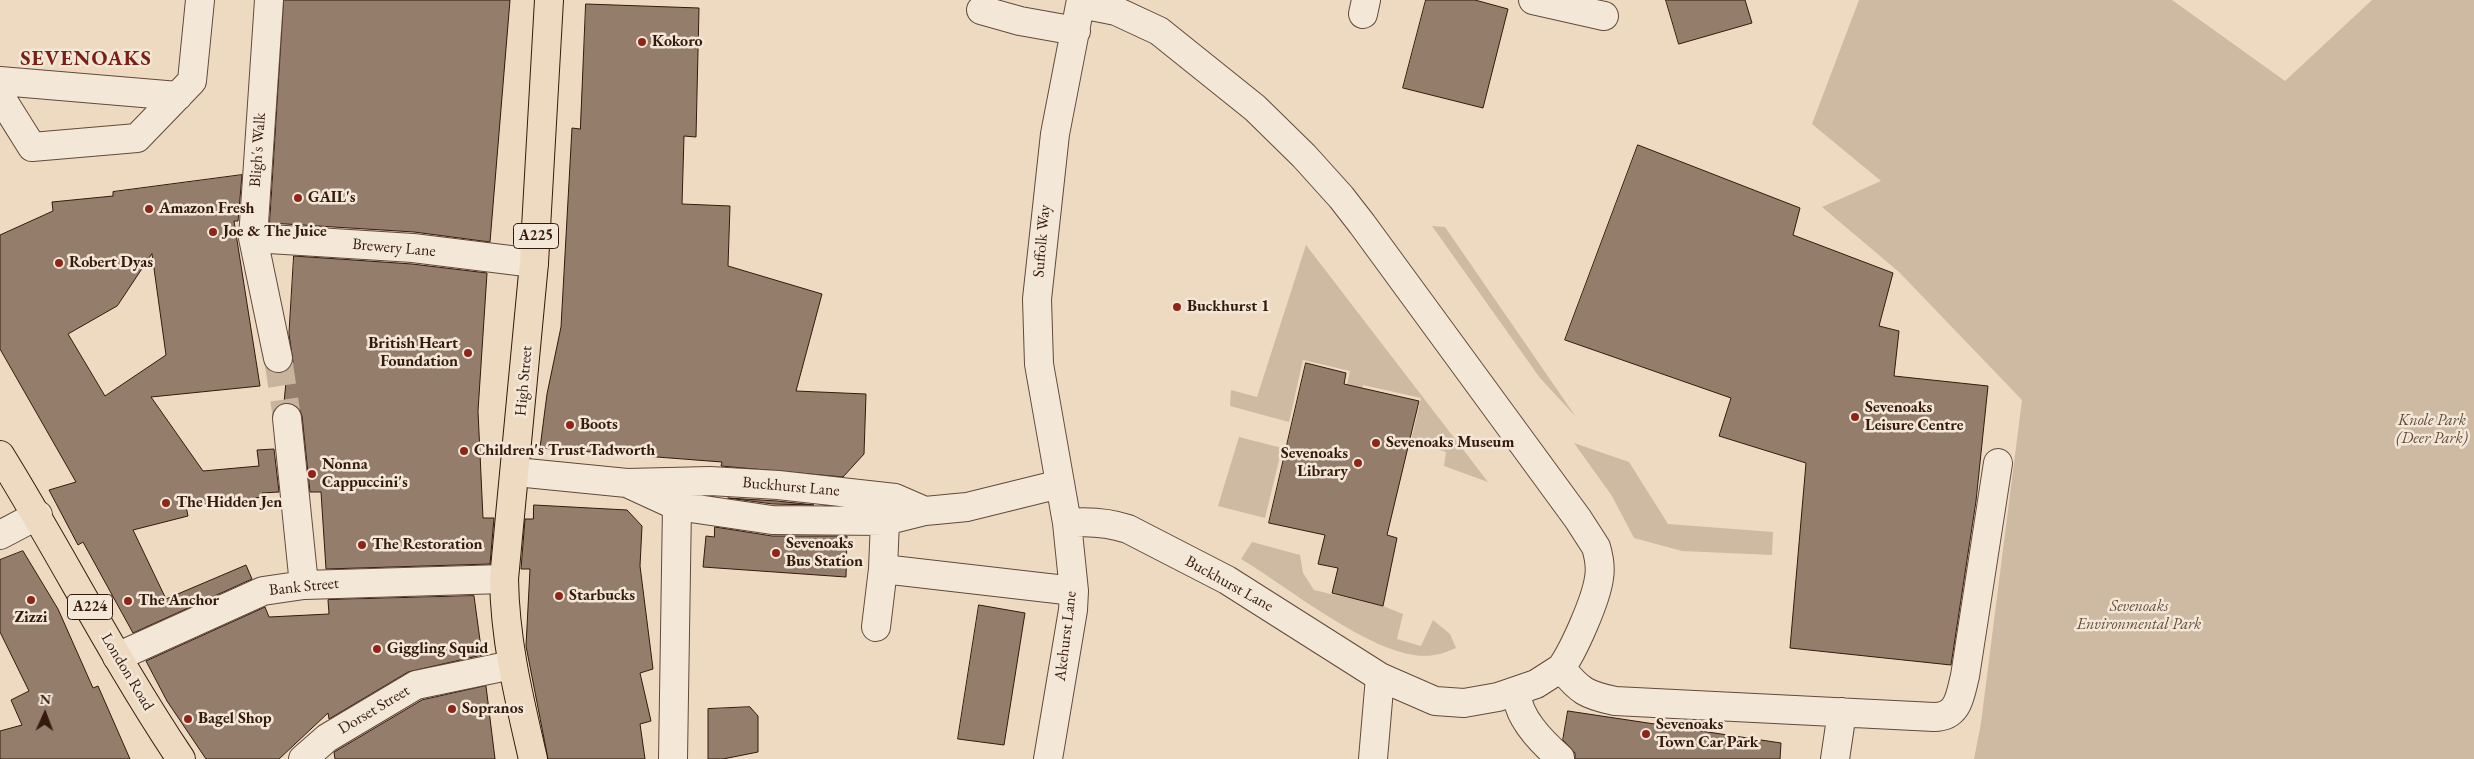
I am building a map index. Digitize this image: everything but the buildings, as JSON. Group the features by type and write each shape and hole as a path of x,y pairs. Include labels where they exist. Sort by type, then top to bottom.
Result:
{"main road":[{"name":"High Street","path":"534,759 512,665 505,618 504,579 516,472 534,263 549,0"},
{"name":"London Road","path":"0,455 38,515 117,657 181,759"}],"street":[{"path":"0,96 32,147 137,138 192,81 200,0"},
{"name":"Bligh's Walk","path":"269,0 252,238 278,358"},
{"path":"1533,0 1604,16"},
{"path":"1081,2 1116,11 1159,31 1255,108 1304,156 1341,197 1588,534 1599,557 1599,580 1570,656 1561,668 1575,685 1591,696 1615,701 1943,717 1955,709 1966,676 1998,463"},
{"name":"Suffolk Way","path":"1060,484 1039,364 1037,299 1052,154 1081,2"},
{"path":"981,10 1020,21 1076,31"},
{"path":"0,81 178,96"},
{"name":"Brewery Lane","path":"252,238 414,248 534,263"},
{"path":"287,418 304,585"},
{"name":"Buckhurst Lane","path":"516,472 628,483 710,481 778,485 895,498 924,511 967,507 1060,484"},
{"path":"628,483 677,506 772,520 885,521 924,511"},
{"name":"Akehurst Lane","path":"1048,759 1069,634 1074,591 1067,523 1060,484"},
{"path":"673,759 677,506"},
{"path":"0,535 38,515"},
{"name":"Buckhurst Lane","path":"1067,523 1091,520 1112,523 1128,529 1227,580 1380,677 1435,702 1473,702 1518,692 1552,676 1561,668"},
{"path":"876,627 883,569 885,521"},
{"path":"883,569 1074,591"},
{"name":"Bank Street","path":"117,657 263,591 304,585 504,579"},
{"name":"Dorset Street","path":"303,759 327,738 416,685 512,665"},
{"path":"1373,759 1380,677"},
{"path":"1518,692 1518,704 1522,714 1543,743 1560,758"},
{"path":"1835,759 1842,712"}],"green space":[{"path":"1859,0 2172,0 2285,81 2372,0 2474,0 2474,759 1974,759 1981,723 2022,400 1899,272 1822,207 1881,181 1812,124"},
{"path":"1432,226 1445,227 1576,417 1540,378"},
{"path":"1306,245 1488,482 1444,466 1446,452 1411,441 1421,398 1363,385 1354,422 1340,418 1350,371 1303,360 1289,422 1230,406 1231,390 1257,397"},
{"path":"1239,437 1282,448 1265,518 1218,506"},
{"path":"1574,443 1629,462 1668,524 1773,532 1772,555 1682,551 1634,538 1612,496"},
{"path":"1252,542 1300,555 1303,573 1314,590 1383,606 1403,614 1397,639 1421,646 1433,620 1450,634 1456,648 1434,655 1413,655 1388,648 1362,636 1241,559"}],"tunnel":[{"path":"278,358 287,418"}],"place":[{"name":"Kokoro","path":"642,42"},
{"name":"GAIL's","path":"298,198"},
{"name":"Amazon Fresh","path":"149,209"},
{"name":"Joe & The Juice","path":"213,232"},
{"name":"Robert Dyas","path":"59,263"},
{"name":"Buckhurst 1","path":"1177,307"},
{"name":"British Heart Foundation","path":"468,353"},
{"name":"Sevenoaks Leisure Centre","path":"1855,417"},
{"name":"Boots","path":"570,425"},
{"name":"Sevenoaks Museum","path":"1376,443"},
{"name":"Children's Trust Tadworth","path":"464,451"},
{"name":"Sevenoaks Library","path":"1358,463"},
{"name":"Nonna Cappuccini's","path":"312,474"},
{"name":"The Hidden Jen","path":"166,503"},
{"name":"The Restoration","path":"362,545"},
{"name":"Sevenoaks Bus Station","path":"776,553"},
{"name":"Starbucks","path":"559,596"},
{"name":"Zizzi","path":"31,600"},
{"name":"The Anchor","path":"128,601"},
{"name":"Giggling Squid","path":"377,649"},
{"name":"Sopranos","path":"452,709"},
{"name":"Bagel Shop","path":"188,719"},
{"name":"Sevenoaks Town Car Park","path":"1646,734"}],"district":[{"name":"SEVENOAKS","path":"86,59"}],"park label":[{"name":"Knole Park (Deer Park)","path":"2432,430"},
{"name":"Sevenoaks Environmental Park","path":"2139,616"}]}
